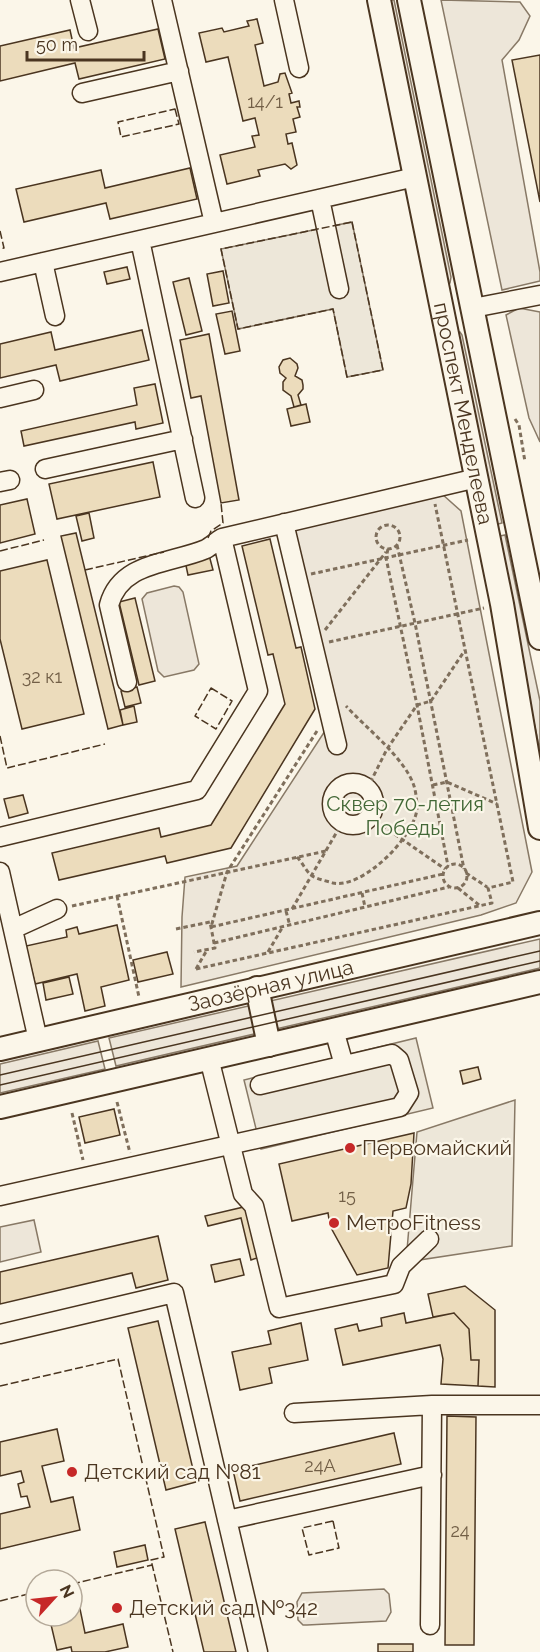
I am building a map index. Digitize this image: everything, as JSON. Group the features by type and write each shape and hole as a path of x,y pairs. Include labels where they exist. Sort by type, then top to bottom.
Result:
{"main road":[{"name":"проспект Менделеева","path":"379,0 502,604 540,828"},
{"name":"проспект Менделеева","path":"409,0 537,603 540,638"},
{"path":"444,314 473,308"},
{"name":"Заозёрная улица","path":"0,1049 540,923"},
{"path":"0,1107 540,982"},
{"path":"257,988 269,1045"}],"street":[{"path":"80,0 88,31"},
{"path":"162,0 214,223"},
{"path":"284,0 299,68"},
{"path":"82,93 179,71"},
{"path":"0,272 416,177"},
{"path":"320,199 339,289"},
{"path":"140,240 195,498"},
{"path":"43,262 56,316"},
{"path":"473,308 540,294"},
{"path":"0,398 34,390"},
{"path":"45,469 183,440"},
{"path":"127,682 109,605 112,593 128,577 148,565 207,549 222,538 477,478"},
{"path":"284,523 313,645 337,710 336,745"},
{"path":"0,837 197,790 258,691 222,538"},
{"path":"354,783 367,789 373,799 370,817 354,825 342,823 333,812 332,805 336,792 341,787 354,783"},
{"path":"0,872 39,1040"},
{"path":"13,929 57,909"},
{"path":"334,1030 344,1065"},
{"path":"0,1196 400,1107 409,1093 399,1060 392,1054 260,1085"},
{"path":"209,1058 243,1194 254,1206 279,1308 394,1284 400,1266 429,1239"},
{"path":"0,1334 174,1293 258,1652"},
{"path":"294,1413 432,1405 540,1406"},
{"path":"430,1625 432,1405"},
{"path":"227,1520 432,1475"}],"path":[{"path":"432,489 513,882 488,888"},
{"path":"313,645 388,549 396,545 400,538 398,531 392,526 384,526 378,531 376,539 380,546 388,549"},
{"path":"297,577 468,540"},
{"path":"396,545 415,623 466,871 466,881 458,888"},
{"path":"388,549 386,558 433,785 446,868 443,874 444,880 449,887"},
{"path":"313,645 502,604"},
{"path":"367,789 387,749 417,705 431,701 465,650"},
{"path":"211,927 227,872 337,710 387,749 405,767 414,787 417,810 411,825 383,862 370,873 351,882 335,884 311,875 297,857"},
{"path":"433,785 447,782 497,804"},
{"path":"370,817 446,868"},
{"path":"292,909 342,823"},
{"path":"57,909 326,851"},
{"path":"207,950 196,969 492,903 488,888 458,864 446,868"},
{"path":"211,927 443,874"},
{"path":"214,943 449,887 458,888 480,906"},
{"path":"362,893 365,908"},
{"path":"117,896 140,1000"},
{"path":"286,911 290,926"},
{"path":"176,929 210,922 215,948 194,952"},
{"path":"267,953 282,928"},
{"path":"117,1102 133,1165"},
{"path":"72,1113 87,1176"}],"green space":[{"path":"383,0 394,0 451,277 450,283 446,285"},
{"path":"441,0 520,2 530,16 519,40 502,60 540,281 502,290"},
{"path":"519,308 540,312 540,442 529,418 506,315"},
{"path":"457,332 462,335 502,523 491,526"},
{"name":"Сквер 70-летия Победы","path":"442,494 461,511 532,872 516,903 481,915 181,987 185,877 237,866 336,714 293,530"},
{"path":"505,535 540,701 540,751 495,537"},
{"path":"174,586 179,587 183,592 199,664 194,670 164,677 158,671 142,599 147,593"},
{"path":"540,939 540,968 116,1066 109,1038"},
{"path":"98,1041 105,1069 0,1093 0,1064"},
{"path":"34,1220 41,1252 0,1262 0,1227"},
{"path":"384,1589 389,1594 391,1612 386,1621 303,1625 298,1620 297,1602 302,1593"}],"shaded area":[{"path":"352,222 383,370 347,377 333,309 238,329 221,249"},
{"path":"416,1038 433,1108 261,1149 244,1080"},
{"path":"515,1100 512,1246 406,1262 417,1132"}],"building":[{"path":"257,19 263,43 255,45 264,86 278,82 280,74 285,73 292,93 289,94 291,103 299,101 300,107 297,107 300,117 293,119 296,132 286,134 288,144 292,143 297,165 291,169 285,164 258,170 260,176 227,184 220,155 255,147 252,136 259,135 255,118 243,121 228,57 206,62 199,33 222,28 224,32 249,26 247,21"},
{"path":"158,29 165,59 79,79 75,63 0,81 0,46 70,30 74,48"},
{"path":"540,55 540,202 512,60"},
{"path":"190,168 197,199 110,219 106,203 24,222 16,189 101,170 105,188"},
{"path":"127,267 130,279 107,284 104,272"},
{"path":"223,271 229,303 213,306 207,274"},
{"path":"189,278 202,331 186,335 173,282"},
{"path":"232,311 240,351 225,354 216,314"},
{"path":"142,330 149,360 60,381 56,365 0,378 0,344 51,332 55,350"},
{"path":"209,334 239,500 221,503 201,396 191,398 180,340"},
{"path":"290,358 297,364 295,376 302,380 303,385 298,395 301,405 294,407 291,396 283,390 283,382 286,378 280,373 279,367 283,360"},
{"path":"155,384 163,423 136,429 135,422 24,446 21,431 137,405 134,388"},
{"path":"306,404 310,422 291,426 287,409"},
{"path":"153,462 160,497 57,519 49,484"},
{"path":"27,499 35,534 0,543 0,505"},
{"path":"89,513 94,538 82,541 76,516"},
{"path":"76,533 123,725 108,729 61,536"},
{"path":"270,539 296,648 301,647 315,709 231,848 167,863 165,856 59,880 52,853 159,828 161,837 211,825 285,704 273,654 268,655 242,546"},
{"path":"209,555 213,570 188,575 185,561"},
{"path":"47,560 84,714 22,729 0,639 0,571"},
{"path":"135,598 155,681 139,685 119,602"},
{"path":"137,687 141,703 125,707 121,691"},
{"path":"134,706 137,722 123,725 120,710"},
{"path":"23,795 28,813 9,818 4,799"},
{"path":"117,925 129,980 101,987 105,1006 85,1011 77,974 35,984 26,946 67,937 66,930 77,927 79,934"},
{"path":"167,952 173,974 138,982 133,960"},
{"path":"69,977 73,994 46,1000 43,983"},
{"path":"478,1067 481,1079 463,1084 460,1071"},
{"path":"114,1109 120,1135 85,1143 79,1117"},
{"path":"414,1133 411,1184 406,1208 393,1211 388,1268 357,1275 330,1226 328,1213 292,1221 279,1164"},
{"path":"248,1206 260,1257 251,1260 241,1218 208,1226 205,1216"},
{"path":"158,1236 168,1280 136,1288 132,1273 0,1304 0,1272"},
{"path":"240,1259 244,1275 215,1282 211,1265"},
{"path":"465,1286 495,1310 495,1387 478,1386 479,1360 471,1360 469,1329 454,1313 433,1317 428,1294"},
{"path":"404,1313 406,1323 454,1313 469,1329 471,1360 479,1360 478,1386 441,1384 443,1359 440,1345 343,1365 335,1329 357,1324 359,1331 382,1326 381,1318"},
{"path":"158,1321 196,1482 166,1490 128,1328"},
{"path":"301,1323 308,1360 269,1368 272,1383 240,1390 232,1352 271,1344 268,1331"},
{"path":"447,1416 476,1417 474,1645 445,1645"},
{"path":"57,1429 64,1461 42,1466 51,1502 73,1497 80,1530 0,1549 0,1514 30,1507 27,1496 21,1497 18,1484 24,1482 21,1471 0,1476 0,1442"},
{"path":"394,1433 401,1464 240,1501 233,1470"},
{"path":"205,1522 236,1652 204,1652 175,1529"},
{"path":"145,1545 148,1560 117,1567 114,1552"},
{"path":"123,1624 128,1647 105,1652 72,1652 71,1647 57,1650 52,1628 84,1628 85,1633"},
{"path":"378,1644 413,1644 413,1652 378,1652"}],"tram line":[{"path":"0,1075 540,951"},
{"path":"0,1085 540,961"}],"fence":[{"path":"175,109 179,124 121,137 118,122 175,109"},
{"path":"352,222 383,370 347,377 333,309 238,329 221,249 352,222"},
{"path":"0,231 4,248 0,249"},
{"path":"208,538 211,531 223,523 221,503"},
{"path":"0,551 44,540"},
{"path":"85,570 164,552"},
{"path":"211,688 232,701 216,729 195,716 211,688"},
{"path":"0,736 7,768 105,744"},
{"path":"0,1386 118,1359 164,1557 151,1560 173,1652"},
{"path":"333,1521 339,1548 309,1555 302,1528 333,1521"},
{"path":"84,1581 152,1565"},
{"path":"0,1601 24,1595"}],"place":[{"name":"Первомайский","path":"350,1148"},
{"name":"МетроFitness","path":"334,1223"},
{"name":"Детский сад №81","path":"72,1472"},
{"name":"Детский сад №342","path":"117,1608"}]}
